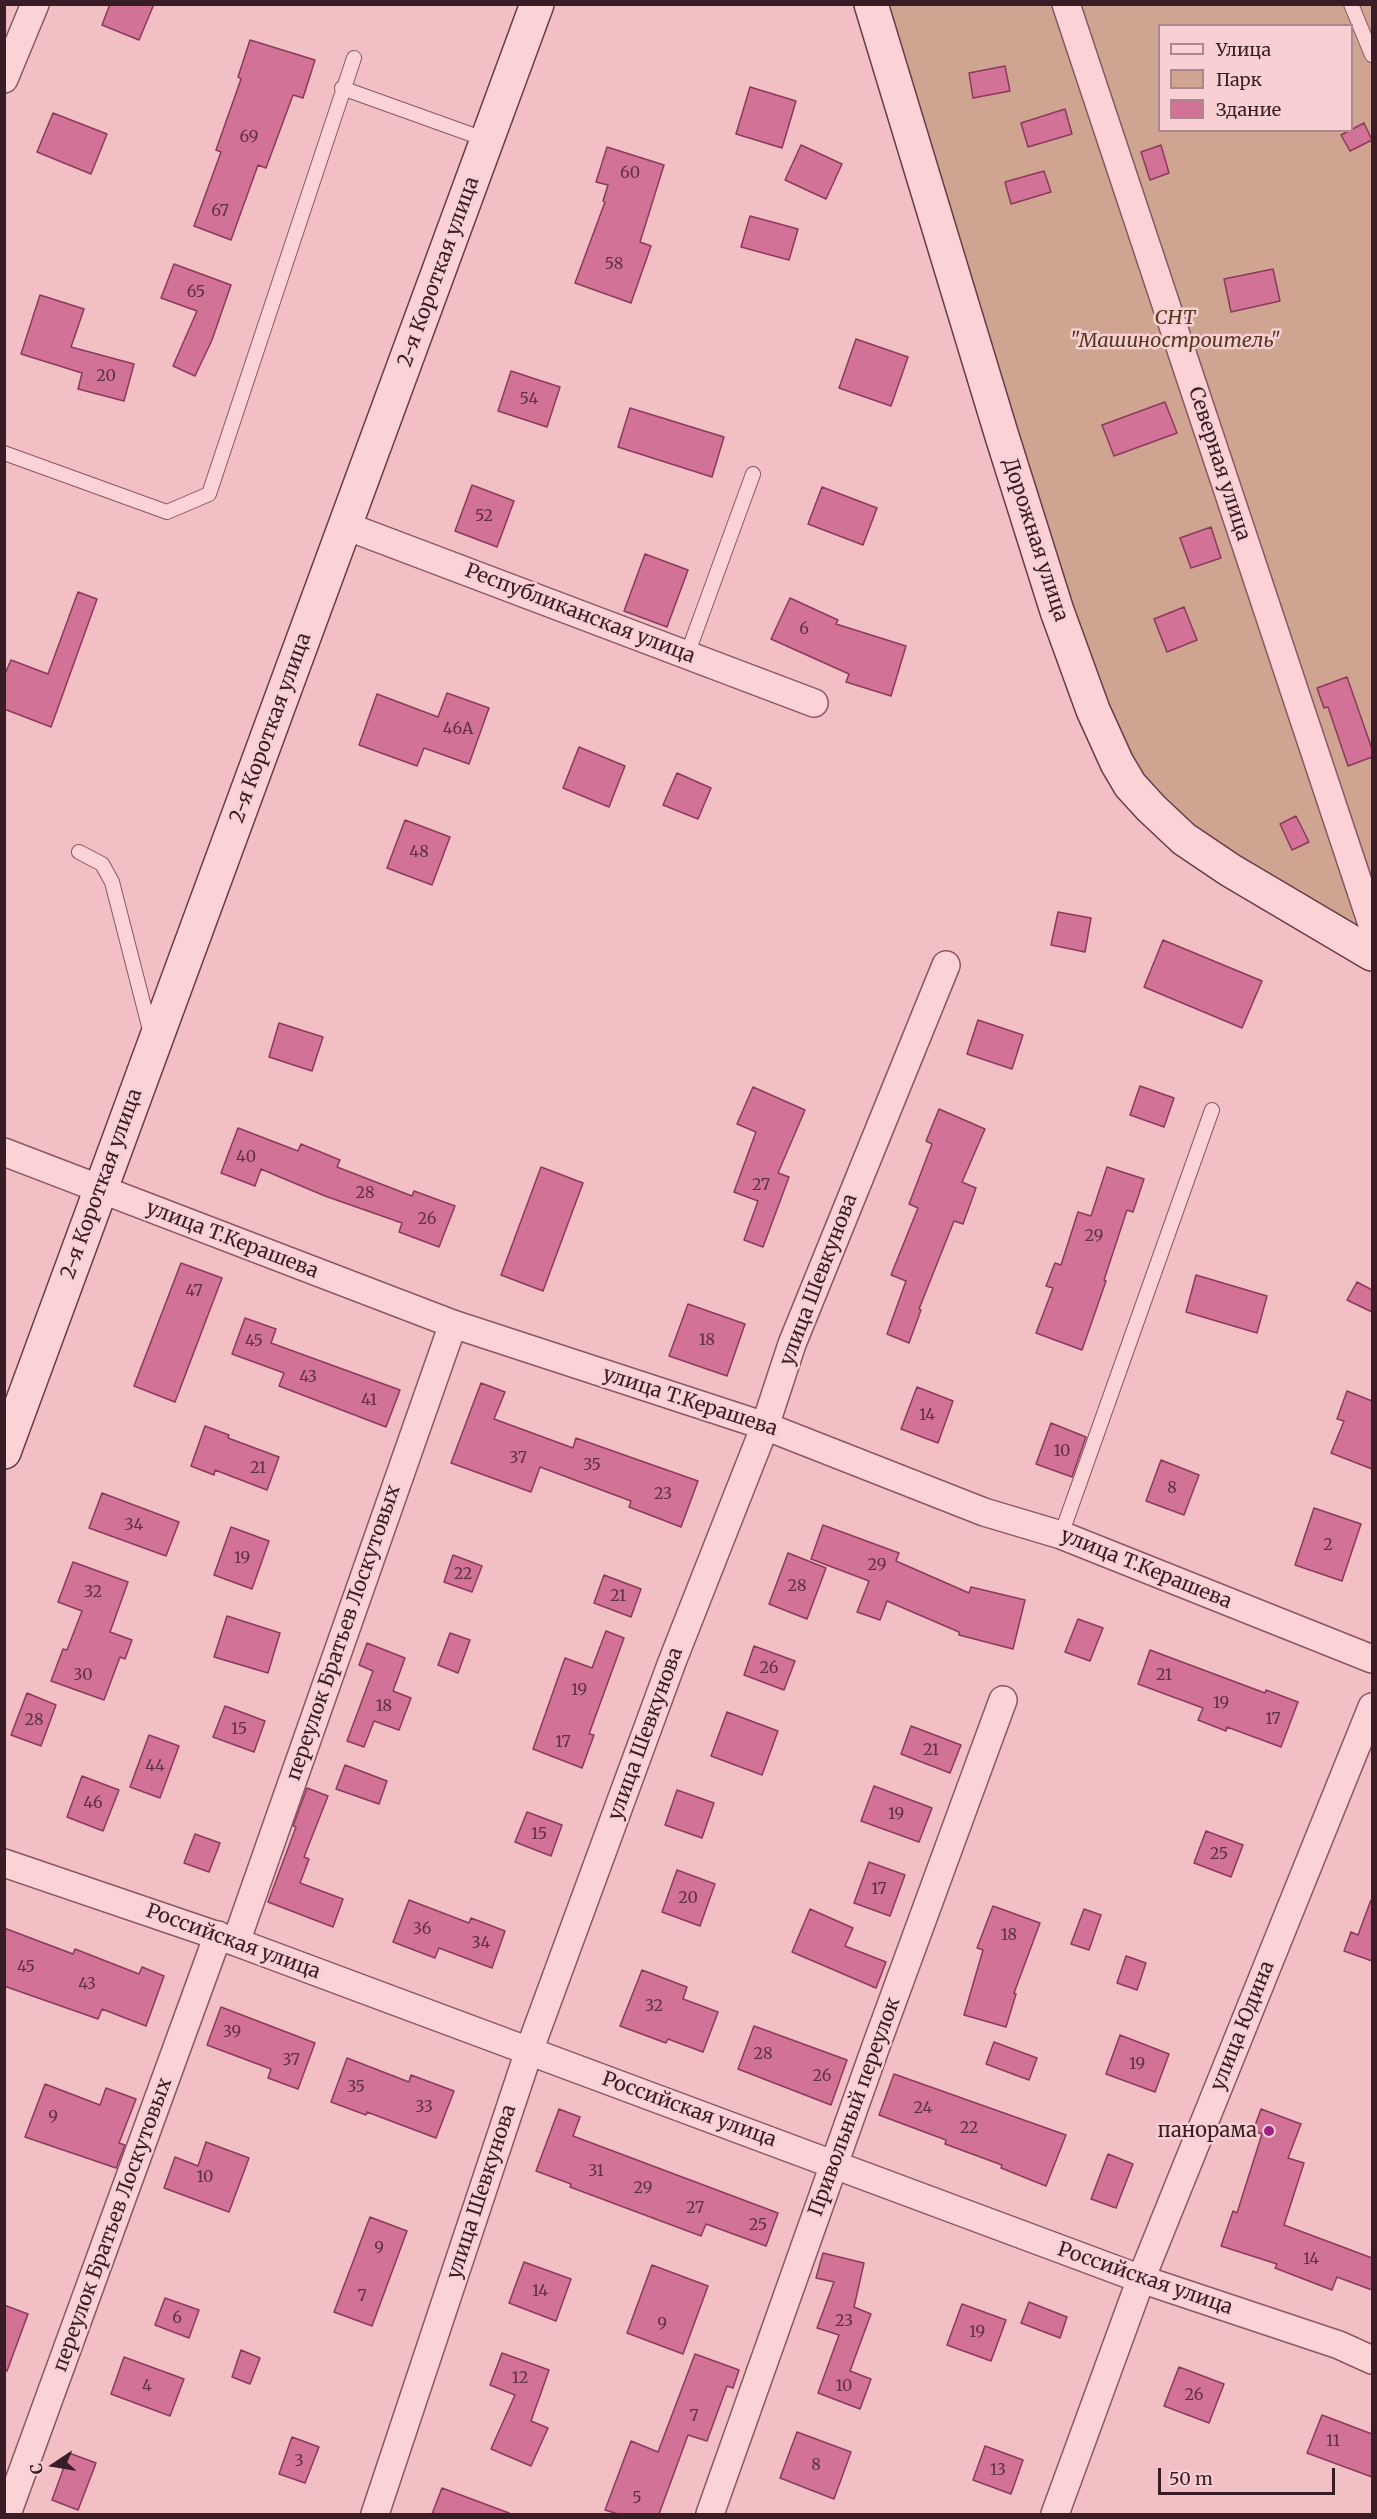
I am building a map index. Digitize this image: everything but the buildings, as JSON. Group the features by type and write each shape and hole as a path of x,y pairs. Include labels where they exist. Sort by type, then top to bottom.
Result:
{"street":[{"path":"4,79 35,4"},
{"name":"2-я Короткая улица","path":"4,1452 537,4"},
{"name":"Дорожная улица","path":"871,4 1057,611 1093,710 1117,763 1130,785 1184,838 1230,870 1372,954"},
{"name":"Северная улица","path":"1066,4 1372,924"},
{"name":"Республиканская улица","path":"346,526 814,703"},
{"name":"улица Шевкунова","path":"375,2514 529,2051 668,1673 765,1426 792,1344 945,965"},
{"name":"улица Т.Керашева","path":"4,1152 453,1324 765,1426 984,1512 1061,1534 1372,1659"},
{"name":"переулок Братьев Лоскутовых","path":"7,2514 227,1939 453,1324"},
{"name":"Привольный переулок","path":"710,2514 876,2046 1003,1700"},
{"name":"улица Юдина","path":"1055,2514 1141,2279 1372,1707"},
{"name":"Российская улица","path":"4,1863 227,1939 1141,2279 1339,2345 1372,2360"}],"lane":[{"path":"1351,4 1372,55"},
{"path":"4,453 167,512 209,494 342,88 354,58"},
{"path":"342,88 487,140"},
{"path":"687,655 753,474"},
{"path":"79,852 102,864 112,882 154,1044"},
{"path":"1061,1534 1212,1110"}],"green space":[{"name":"СНТ \"Машиностроитель\"","path":"871,5 1372,5 1372,954 1130,785"}],"place":[{"name":"панорама","path":"1269,2131"}]}
